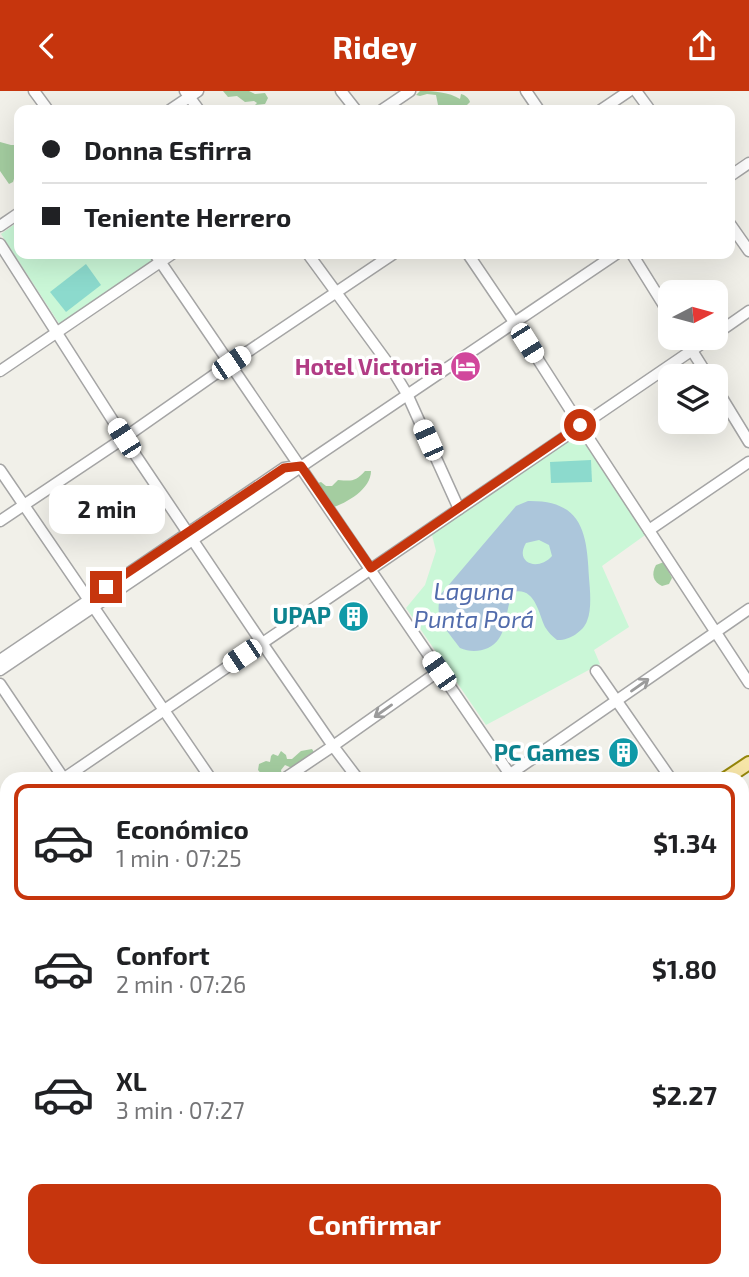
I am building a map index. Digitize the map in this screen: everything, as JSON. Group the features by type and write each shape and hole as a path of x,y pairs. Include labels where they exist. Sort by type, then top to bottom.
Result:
{"street":[{"path":"341,91 352,105"},
{"path":"389,105 410,91"},
{"path":"608,105 629,91"},
{"path":"176,105 191,93"},
{"path":"735,230 749,251"},
{"path":"0,244 124,438 353,772"},
{"path":"0,370 57,333 155,259"},
{"path":"159,259 371,568 505,772"},
{"path":"312,259 390,366 407,394 459,509"},
{"path":"0,521 386,259"},
{"path":"471,259 749,683"},
{"path":"0,660 39,638 144,566 301,466 608,259"},
{"path":"635,259 658,296"},
{"path":"728,326 749,311"},
{"path":"73,772 692,350 701,364"},
{"path":"728,408 749,442"},
{"path":"649,530 749,462"},
{"path":"0,470 206,772"},
{"path":"515,772 749,609"},
{"path":"0,670 39,638"},
{"path":"294,772 439,671"},
{"path":"596,671 666,772"},
{"path":"0,684 58,772"}],"green space":[{"path":"223,91 265,93 268,98 265,104 255,105 257,103 254,101 245,102 237,96 228,97"},
{"path":"420,91 441,92 460,99 461,94 470,102 467,105 438,105 436,95 416,95"},
{"path":"0,142 14,145 13,182 9,184 0,171"},
{"path":"14,225 14,254 1,234"},
{"path":"17,259 153,260 60,325"},
{"path":"579,428 648,533 602,566 629,627 594,650 600,664 486,725 406,608 425,585 436,551 431,531"},
{"path":"365,471 371,471 363,489 351,499 331,508 315,484 321,482 332,486 338,480 356,479"},
{"path":"664,562 672,578 669,584 662,586 655,580 654,572 656,565"},
{"path":"312,749 315,754 307,756 306,762 294,769 285,765 281,772 258,770 259,764 270,762 273,754 278,756 281,751 287,759 292,759 301,751"}],"shaded area":[{"path":"86,264 101,285 66,312 50,292"},
{"path":"591,460 592,482 551,483 550,462"}],"water":[{"name":"Laguna Punta Porá","path":"528,501 546,502 560,506 578,522 583,533 588,561 590,611 587,621 575,635 557,640 545,627 531,597 520,591 513,592 503,631 495,644 481,650 460,648 440,617 441,594 516,506","holes":["539,540 549,545 552,556 546,561 534,564 525,560 523,550 526,543"]}],"place":[{"name":"Hotel Victoria","path":"466,367"},
{"name":"UPAP","path":"354,616"},
{"name":"PC Games","path":"623,753"}],"route":[{"path":"106,587 284,468 301,466 371,568 580,425"}]}
